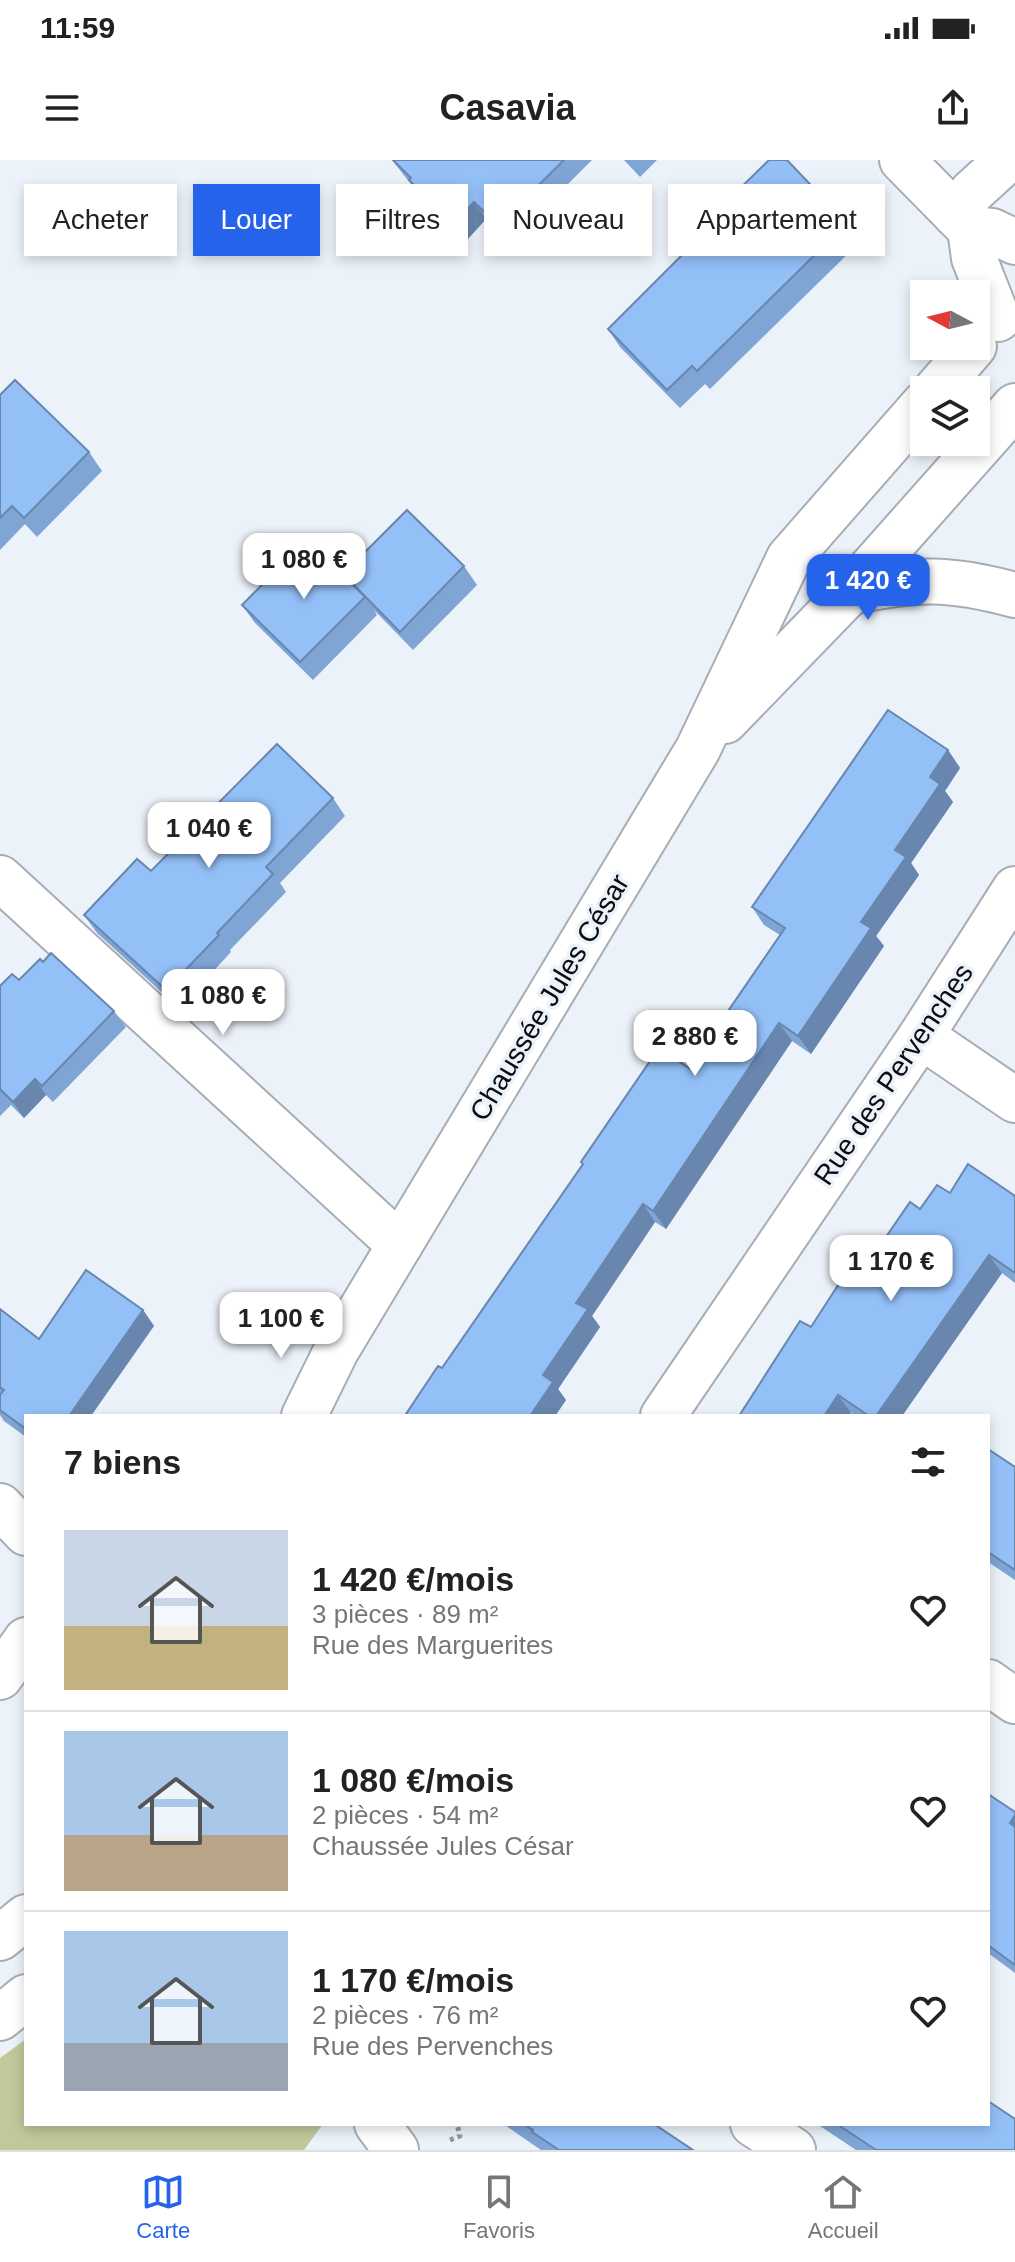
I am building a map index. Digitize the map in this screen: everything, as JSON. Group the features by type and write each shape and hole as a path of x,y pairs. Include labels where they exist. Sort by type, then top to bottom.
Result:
{"street":[{"path":"902,160 992,227"},
{"path":"992,227 972,192 1007,160"},
{"name":"Chaussée Jules César","path":"950,376 991,328 974,258 992,227"},
{"name":"Chaussée Jules César","path":"698,749 850,592 1015,406"},
{"name":"Chaussée Jules César","path":"305,1414 336,1351 698,749 789,558 910,421"},
{"path":"929,502 935,456"},
{"path":"850,592 895,583 934,580 972,583 1015,595"},
{"path":"0,878 400,1245"},
{"name":"Rue des Pervenches","path":"664,1414 921,1036 1015,889"},
{"path":"921,1036 1015,1100"},
{"name":"Chaussée Jules César","path":"278,1414 336,1351"},
{"path":"0,1506 24,1531"},
{"path":"0,1677 24,1643"},
{"path":"990,1683 1015,1701"},
{"path":"0,1938 24,1919"},
{"path":"0,2018 24,1999"},
{"path":"756,2126 793,2150"}],"green space":[{"path":"24,2040 24,2126 322,2126 304,2150 0,2150 0,2058"}],"building":[{"path":"393,160 564,160 540,184 484,184 484,212 474,202 468,209 468,184 413,184 409,180 411,178"},
{"path":"769,160 787,160 810,184 744,184"},
{"path":"681,256 814,256 697,371 692,366 667,390 608,329"},
{"path":"15,380 89,452 24,518 12,506 0,518 0,395"},
{"path":"407,510 464,566 400,632 343,574"},
{"path":"307,539 365,597 300,662 242,605"},
{"path":"888,710 948,750 930,777 940,784 895,850 906,857 861,922 871,928 798,1036 779,1023 653,1211 643,1204 576,1303 588,1309 543,1375 553,1382 531,1414 406,1414 438,1366 442,1368 659,1048 689,1068 785,928 752,907"},
{"path":"277,744 333,798 266,867 273,874 166,990 84,915 137,859 151,871"},
{"path":"51,953 114,1011 42,1086 35,1079 13,1102 0,1089 0,986 12,974 19,980 40,959 43,962"},
{"path":"968,1164 1015,1196 1015,1273 989,1255 877,1414 866,1414 838,1395 825,1414 740,1414 800,1321 811,1327 853,1262 864,1269 910,1202 920,1209 937,1185 950,1193"},
{"path":"86,1270 143,1310 70,1414 24,1414 24,1428 0,1410 0,1395 4,1390 0,1387 0,1309 39,1339"},
{"path":"990,1450 1015,1467 1015,1570 990,1553"},
{"path":"990,1795 1015,1812 1010,1823 1015,1827 1015,1965 990,1946"},
{"path":"990,2102 1015,2119 1015,2150 876,2150 840,2126 990,2126"},
{"path":"527,2126 657,2126 693,2150 559,2150"}]}
